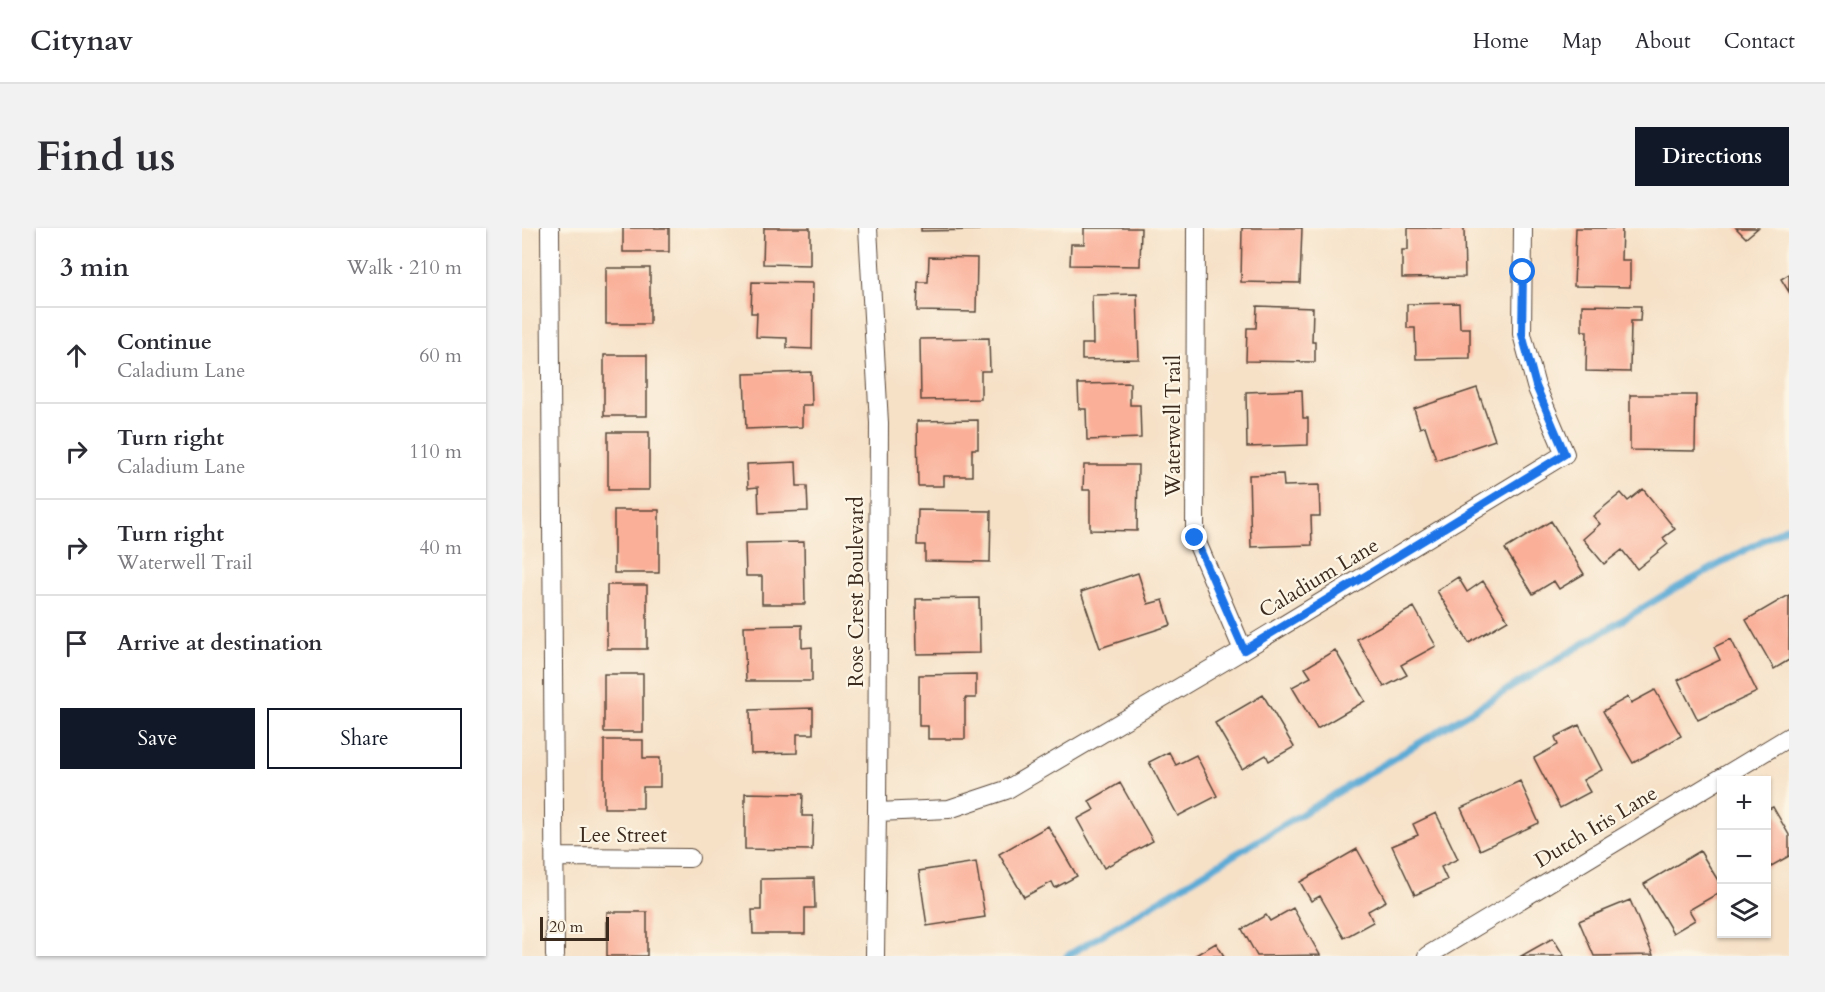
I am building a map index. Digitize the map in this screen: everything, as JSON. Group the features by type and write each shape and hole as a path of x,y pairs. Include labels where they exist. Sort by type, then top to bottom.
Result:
{"street":[{"path":"550,228 555,956"},
{"name":"Rose Crest Boulevard","path":"868,228 879,423 878,812 874,956"},
{"name":"Waterwell Trail","path":"1196,228 1195,538 1244,650"},
{"name":"Caladium Lane","path":"878,812 949,809 1006,790 1244,650 1565,454 1536,386 1522,334 1523,228"},
{"name":"Dutch Iris Lane","path":"1426,956 1789,737"},
{"name":"Lee Street","path":"555,857 690,858"}],"building":[{"path":"623,228 669,228 669,252 623,252"},
{"path":"764,228 810,228 810,265 763,264"},
{"path":"921,228 979,228 979,230 921,231"},
{"path":"1084,228 1141,228 1140,266 1070,265 1071,244 1084,244"},
{"path":"1242,228 1302,228 1300,283 1241,282"},
{"path":"1408,228 1464,228 1465,277 1402,278 1402,250 1408,250"},
{"path":"1576,228 1622,228 1621,260 1630,260 1630,287 1574,286"},
{"path":"1736,228 1758,228 1746,238"},
{"path":"929,257 977,258 976,312 917,311 918,282 928,282"},
{"path":"606,268 650,268 650,324 606,324"},
{"path":"1789,274 1789,292 1781,279"},
{"path":"752,282 813,283 812,349 787,348 787,338 756,337 757,313 751,313"},
{"path":"1137,294 1139,359 1082,360 1082,344 1093,344 1092,295"},
{"path":"1459,303 1460,328 1470,328 1470,358 1416,359 1415,328 1407,328 1407,304"},
{"path":"1582,305 1641,306 1640,321 1631,321 1630,372 1586,371 1587,331 1582,331"},
{"path":"1257,306 1313,308 1312,342 1315,342 1315,362 1246,361 1247,328 1256,328"},
{"path":"989,338 990,371 981,371 981,399 921,400 920,339"},
{"path":"604,355 647,355 647,416 604,416"},
{"path":"811,372 812,405 802,405 802,427 746,429 744,374"},
{"path":"1130,383 1130,405 1140,405 1141,438 1087,440 1086,409 1079,409 1078,384"},
{"path":"1477,388 1495,440 1436,460 1425,426 1420,428 1414,409"},
{"path":"1302,390 1303,418 1308,418 1308,445 1247,447 1246,392"},
{"path":"1630,395 1696,395 1695,451 1630,450"},
{"path":"978,420 978,449 972,449 972,476 944,476 944,486 918,486 917,421"},
{"path":"608,432 649,432 649,490 608,490"},
{"path":"796,462 797,486 807,486 808,511 759,513 758,487 748,488 747,464"},
{"path":"1084,465 1138,465 1137,531 1090,530 1090,490 1083,490"},
{"path":"1283,474 1284,486 1319,485 1320,516 1311,516 1312,545 1251,547 1249,475"},
{"path":"1643,489 1675,529 1663,538 1668,544 1637,569 1622,550 1604,564 1583,539 1600,524 1593,516 1621,493 1628,501"},
{"path":"614,510 659,510 659,573 614,573"},
{"path":"918,510 991,511 990,562 925,561 925,545 917,545"},
{"path":"1551,521 1584,574 1559,589 1554,581 1533,594 1505,549"},
{"path":"804,542 805,604 762,604 762,576 746,576 745,543"},
{"path":"1138,573 1148,604 1163,600 1171,625 1100,648 1081,592"},
{"path":"1458,577 1467,592 1483,581 1508,620 1469,643 1437,591"},
{"path":"607,585 647,585 647,649 607,649"},
{"path":"1789,595 1789,660 1774,669 1746,620"},
{"path":"979,598 980,653 917,654 916,599"},
{"path":"1414,607 1436,646 1401,665 1407,675 1384,687 1357,639"},
{"path":"802,625 802,648 812,647 812,681 746,681 744,626"},
{"path":"1731,639 1757,692 1698,720 1678,680 1720,660 1714,647"},
{"path":"1335,650 1365,701 1317,729 1292,687 1311,677 1305,668"},
{"path":"604,674 643,674 643,732 604,732"},
{"path":"976,674 976,698 965,698 965,739 928,739 928,726 919,726 919,675"},
{"path":"1655,690 1681,736 1633,763 1603,711 1628,697 1631,703"},
{"path":"1263,695 1294,747 1269,761 1266,755 1242,769 1215,723"},
{"path":"813,708 813,734 797,734 797,753 751,754 750,710"},
{"path":"1579,725 1602,770 1583,780 1590,792 1560,808 1534,758 1558,745 1555,737"},
{"path":"604,740 643,740 643,758 660,758 660,787 643,787 643,808 604,808"},
{"path":"1169,752 1176,765 1196,755 1217,796 1178,816 1149,762"},
{"path":"1520,781 1539,823 1480,850 1461,808"},
{"path":"1120,783 1153,841 1104,868 1077,819 1094,810 1089,801"},
{"path":"745,793 803,794 802,816 813,816 812,850 745,849"},
{"path":"1773,807 1789,835 1789,856 1771,866 1771,830 1771,808"},
{"path":"1436,813 1458,859 1441,867 1447,880 1415,895 1392,846 1418,835 1413,824"},
{"path":"1048,826 1077,876 1055,888 1052,882 1024,897 999,854"},
{"path":"1357,849 1386,901 1368,911 1373,922 1344,938 1320,896 1311,901 1300,882"},
{"path":"1700,851 1717,879 1717,894 1689,910 1695,920 1673,933 1644,884"},
{"path":"976,862 985,917 927,926 919,871"},
{"path":"814,878 815,908 805,908 805,934 753,934 752,910 761,910 761,879"},
{"path":"1630,900 1653,955 1594,956 1579,921"},
{"path":"1293,908 1320,955 1257,956 1242,929 1266,915 1270,921"},
{"path":"607,912 647,912 647,956 607,956"},
{"path":"1553,938 1564,956 1521,956"},
{"path":"1216,943 1224,956 1194,956"}],"waterway":[{"path":"1067,956 1669,592 1789,526"}],"route":[{"path":"1195,538 1244,650 1565,454 1536,386 1522,334 1523,272"}]}
